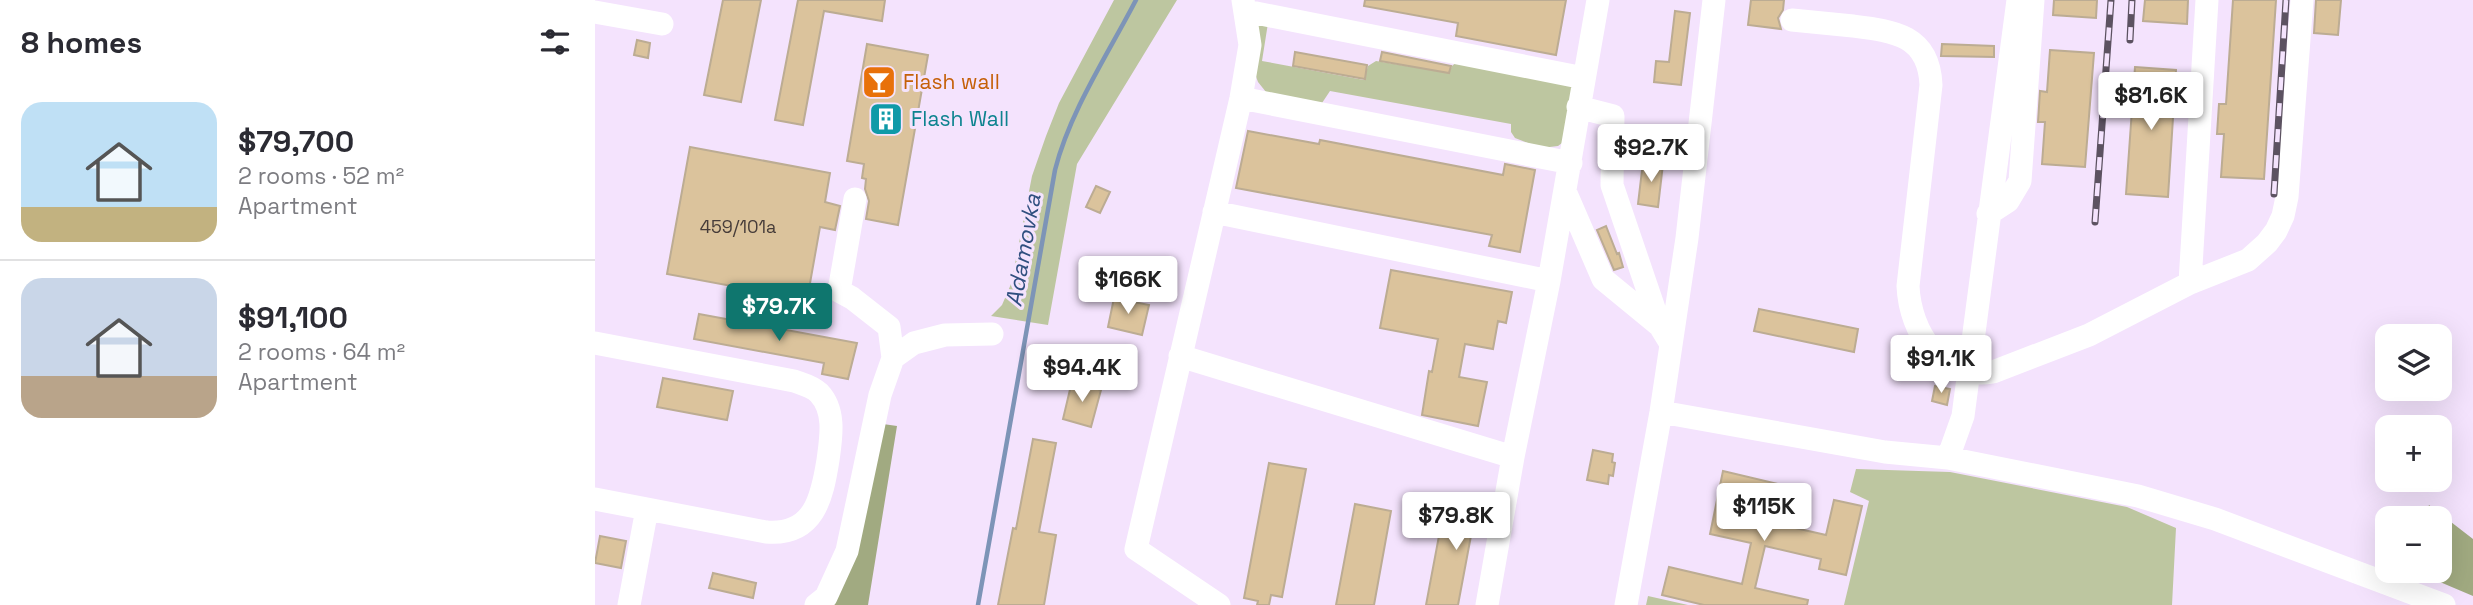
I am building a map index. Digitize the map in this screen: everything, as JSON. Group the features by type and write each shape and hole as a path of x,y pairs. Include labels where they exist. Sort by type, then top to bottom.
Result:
{"lane":[{"path":"1487,605 1513,457 1566,191 1598,0"},
{"path":"1626,605 1661,412 1665,335 1687,238 1714,0"},
{"path":"1948,458 1962,415 2018,0"},
{"path":"1988,214 2008,201 2020,181 2032,0"},
{"path":"2190,283 2207,0"},
{"path":"1792,20 1897,33 1913,43 1926,59 1931,73 1931,85 1908,286 1910,308 1923,338 1935,353 1956,369 1967,373 1993,372 2089,335 2190,283 2249,260 2267,243 2283,216 2292,159 2302,0"},
{"path":"1219,605 1136,549 1241,98 1249,45 1245,5 1584,78"},
{"path":"595,12 662,24"},
{"path":"1241,98 1571,163"},
{"path":"1578,107 1613,116 1612,185 1665,335"},
{"path":"1566,191 1603,279 1665,335"},
{"path":"816,605 826,597 847,551 880,395 893,358 889,327 839,291 855,198"},
{"path":"1214,212 1549,281"},
{"path":"893,358 914,343 945,335 992,334"},
{"path":"595,343 794,381 817,391 825,401 832,433 823,489 816,507 796,528 781,533 595,499"},
{"path":"1180,356 1513,457"},
{"path":"1661,412 1885,452 1948,458 2138,496 2241,528 2444,605"},
{"path":"629,605 647,509"}],"green space":[{"path":"1114,0 1177,0 1077,164 1048,325 991,316 1002,305 1011,284 1032,176 1046,136 1059,103"},
{"path":"1268,23 1262,61 1364,80 1368,66 1376,61 1449,73 1459,60 1571,86 1575,95 1566,140 1558,146 1541,148 1515,138 1511,132 1511,124 1330,91 1322,103 1266,92 1254,71 1258,26"},
{"path":"883,424 897,426 868,605 816,605"},
{"path":"1856,469 1950,472 2127,507 2176,528 2172,605 1844,605 1869,501 1850,492"},
{"path":"2452,523 2473,539 2473,596 2442,583 2452,583"},
{"path":"1648,596 1688,605 1646,605"}],"building":[{"path":"723,0 761,0 741,102 704,95"},
{"path":"798,0 885,0 882,21 824,11 803,125 775,120"},
{"path":"1365,0 1566,0 1556,55 1456,36 1458,23 1364,6"},
{"path":"1751,0 1784,0 1783,10 1778,18 1781,29 1748,25"},
{"path":"2054,0 2097,0 2096,18 2053,15"},
{"path":"2145,0 2188,0 2187,24 2143,21"},
{"path":"2233,0 2276,0 2264,179 2221,177 2224,134 2217,134 2219,104 2226,104"},
{"path":"2316,0 2341,0 2338,35 2314,33"},
{"path":"1675,11 1690,13 1681,85 1654,82 1656,61 1669,62"},
{"path":"637,40 650,43 648,58 634,55"},
{"name":"Flash Wall","path":"867,44 928,55 898,225 866,219 869,201 865,189 866,179 862,178 864,164 847,161"},
{"path":"1942,44 1994,46 1994,57 1941,56"},
{"path":"2050,50 2094,53 2085,167 2042,164 2045,122 2038,122 2040,91 2047,92"},
{"path":"1295,52 1367,65 1365,79 1293,66"},
{"path":"1382,52 1451,66 1449,73 1380,61"},
{"path":"2135,67 2176,70 2168,197 2126,194"},
{"path":"1248,131 1319,144 1320,140 1503,175 1505,164 1535,170 1520,252 1489,246 1492,235 1236,188"},
{"path":"690,147 830,173 825,202 840,206 835,230 820,227 807,300 667,274"},
{"path":"1643,162 1663,164 1658,207 1638,204"},
{"path":"1096,186 1110,192 1100,213 1086,207"},
{"path":"1606,226 1623,267 1614,270 1597,230"},
{"path":"1391,270 1512,292 1506,323 1498,321 1493,349 1465,344 1459,377 1487,382 1478,426 1422,415 1429,371 1432,372 1438,339 1380,328"},
{"path":"1114,298 1149,305 1142,335 1108,327"},
{"path":"1759,309 1858,329 1854,352 1754,331"},
{"path":"699,314 857,343 848,379 822,374 824,363 694,339"},
{"path":"663,378 733,391 727,420 657,407"},
{"path":"1072,381 1101,390 1091,427 1063,419"},
{"path":"1935,386 1950,389 1947,405 1932,401"},
{"path":"1033,439 1056,443 1039,532 1056,535 1044,605 998,605 1013,528 1016,529"},
{"path":"1593,450 1613,454 1613,476 1609,475 1608,484 1587,480"},
{"path":"1269,463 1306,469 1282,597 1271,595 1269,605 1257,605 1258,601 1244,598"},
{"path":"1723,471 1791,487 1782,525 1826,535 1834,500 1862,506 1846,575 1819,569 1821,559 1765,546 1755,588 1808,600 1807,605 1704,605 1662,595 1669,567 1742,584 1751,543 1710,534"},
{"path":"1473,494 1492,497 1486,528 1473,525 1458,605 1426,605 1442,520 1455,522 1457,509 1462,506 1470,508"},
{"path":"1355,504 1391,511 1374,605 1336,605"},
{"path":"600,536 626,541 621,568 595,563"},
{"path":"713,573 756,583 753,598 709,588"}],"waterway":[{"name":"Adamovka","path":"978,605 1055,170 1080,105 1136,0"}],"railway":[{"path":"2095,222 2111,0"},
{"path":"2130,40 2132,0"},
{"path":"2274,194 2286,0"}],"place":[{"name":"Flash wall","path":"879,82"},
{"name":"Flash Wall","path":"886,119"}]}
